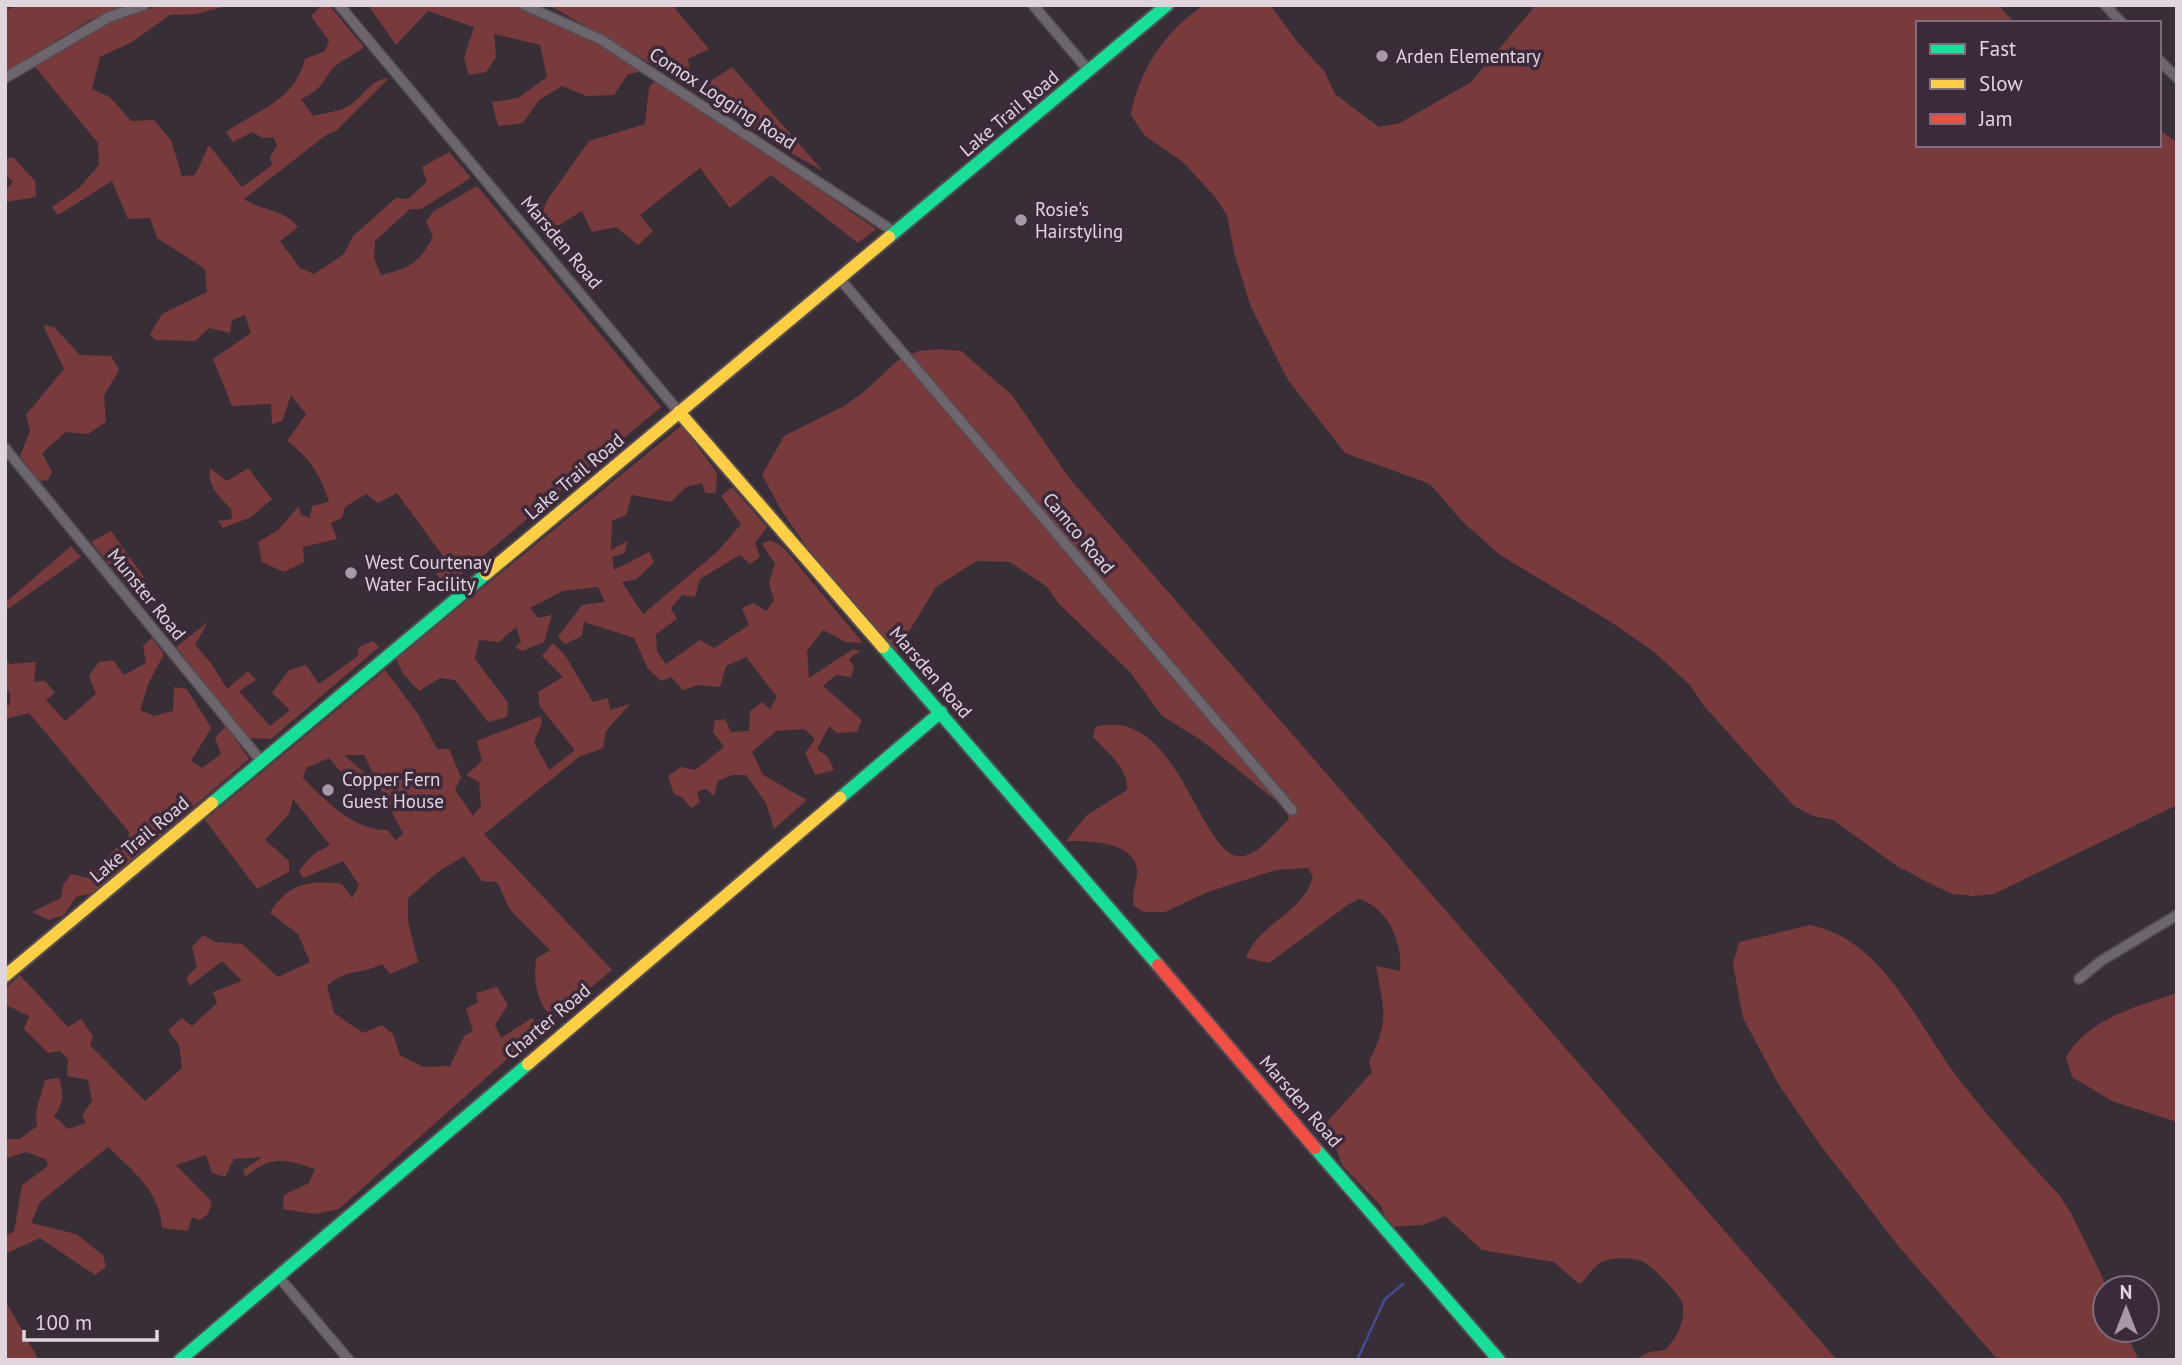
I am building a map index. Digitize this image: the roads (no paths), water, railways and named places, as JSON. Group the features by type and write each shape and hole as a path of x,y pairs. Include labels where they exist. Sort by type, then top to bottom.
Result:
{"street":[{"path":"5,78 109,17 144,5"},
{"name":"Marsden Road","path":"339,5 679,412 1499,1360"},
{"name":"Comox Logging Road","path":"524,5 600,38 896,233"},
{"path":"1033,5 1089,71"},
{"name":"Lake Trail Road","path":"5,976 1167,5"},
{"path":"2105,5 2120,21"},
{"path":"2161,62 2177,78"},
{"name":"Camco Road","path":"839,278 1292,810"},
{"name":"Munster Road","path":"5,448 262,762"},
{"name":"Charter Road","path":"180,1360 941,712"},
{"path":"2079,979 2101,961 2177,915"},
{"path":"278,1276 349,1360"}],"waterway":[{"path":"1357,1360 1385,1299 1403,1284"}],"place":[{"name":"Arden Elementary","path":"1382,56"},
{"name":"Rosie's Hairstyling","path":"1021,220"},
{"name":"West Courtenay Water Facility","path":"351,573"},
{"name":"Copper Fern Guest House","path":"328,790"}]}
